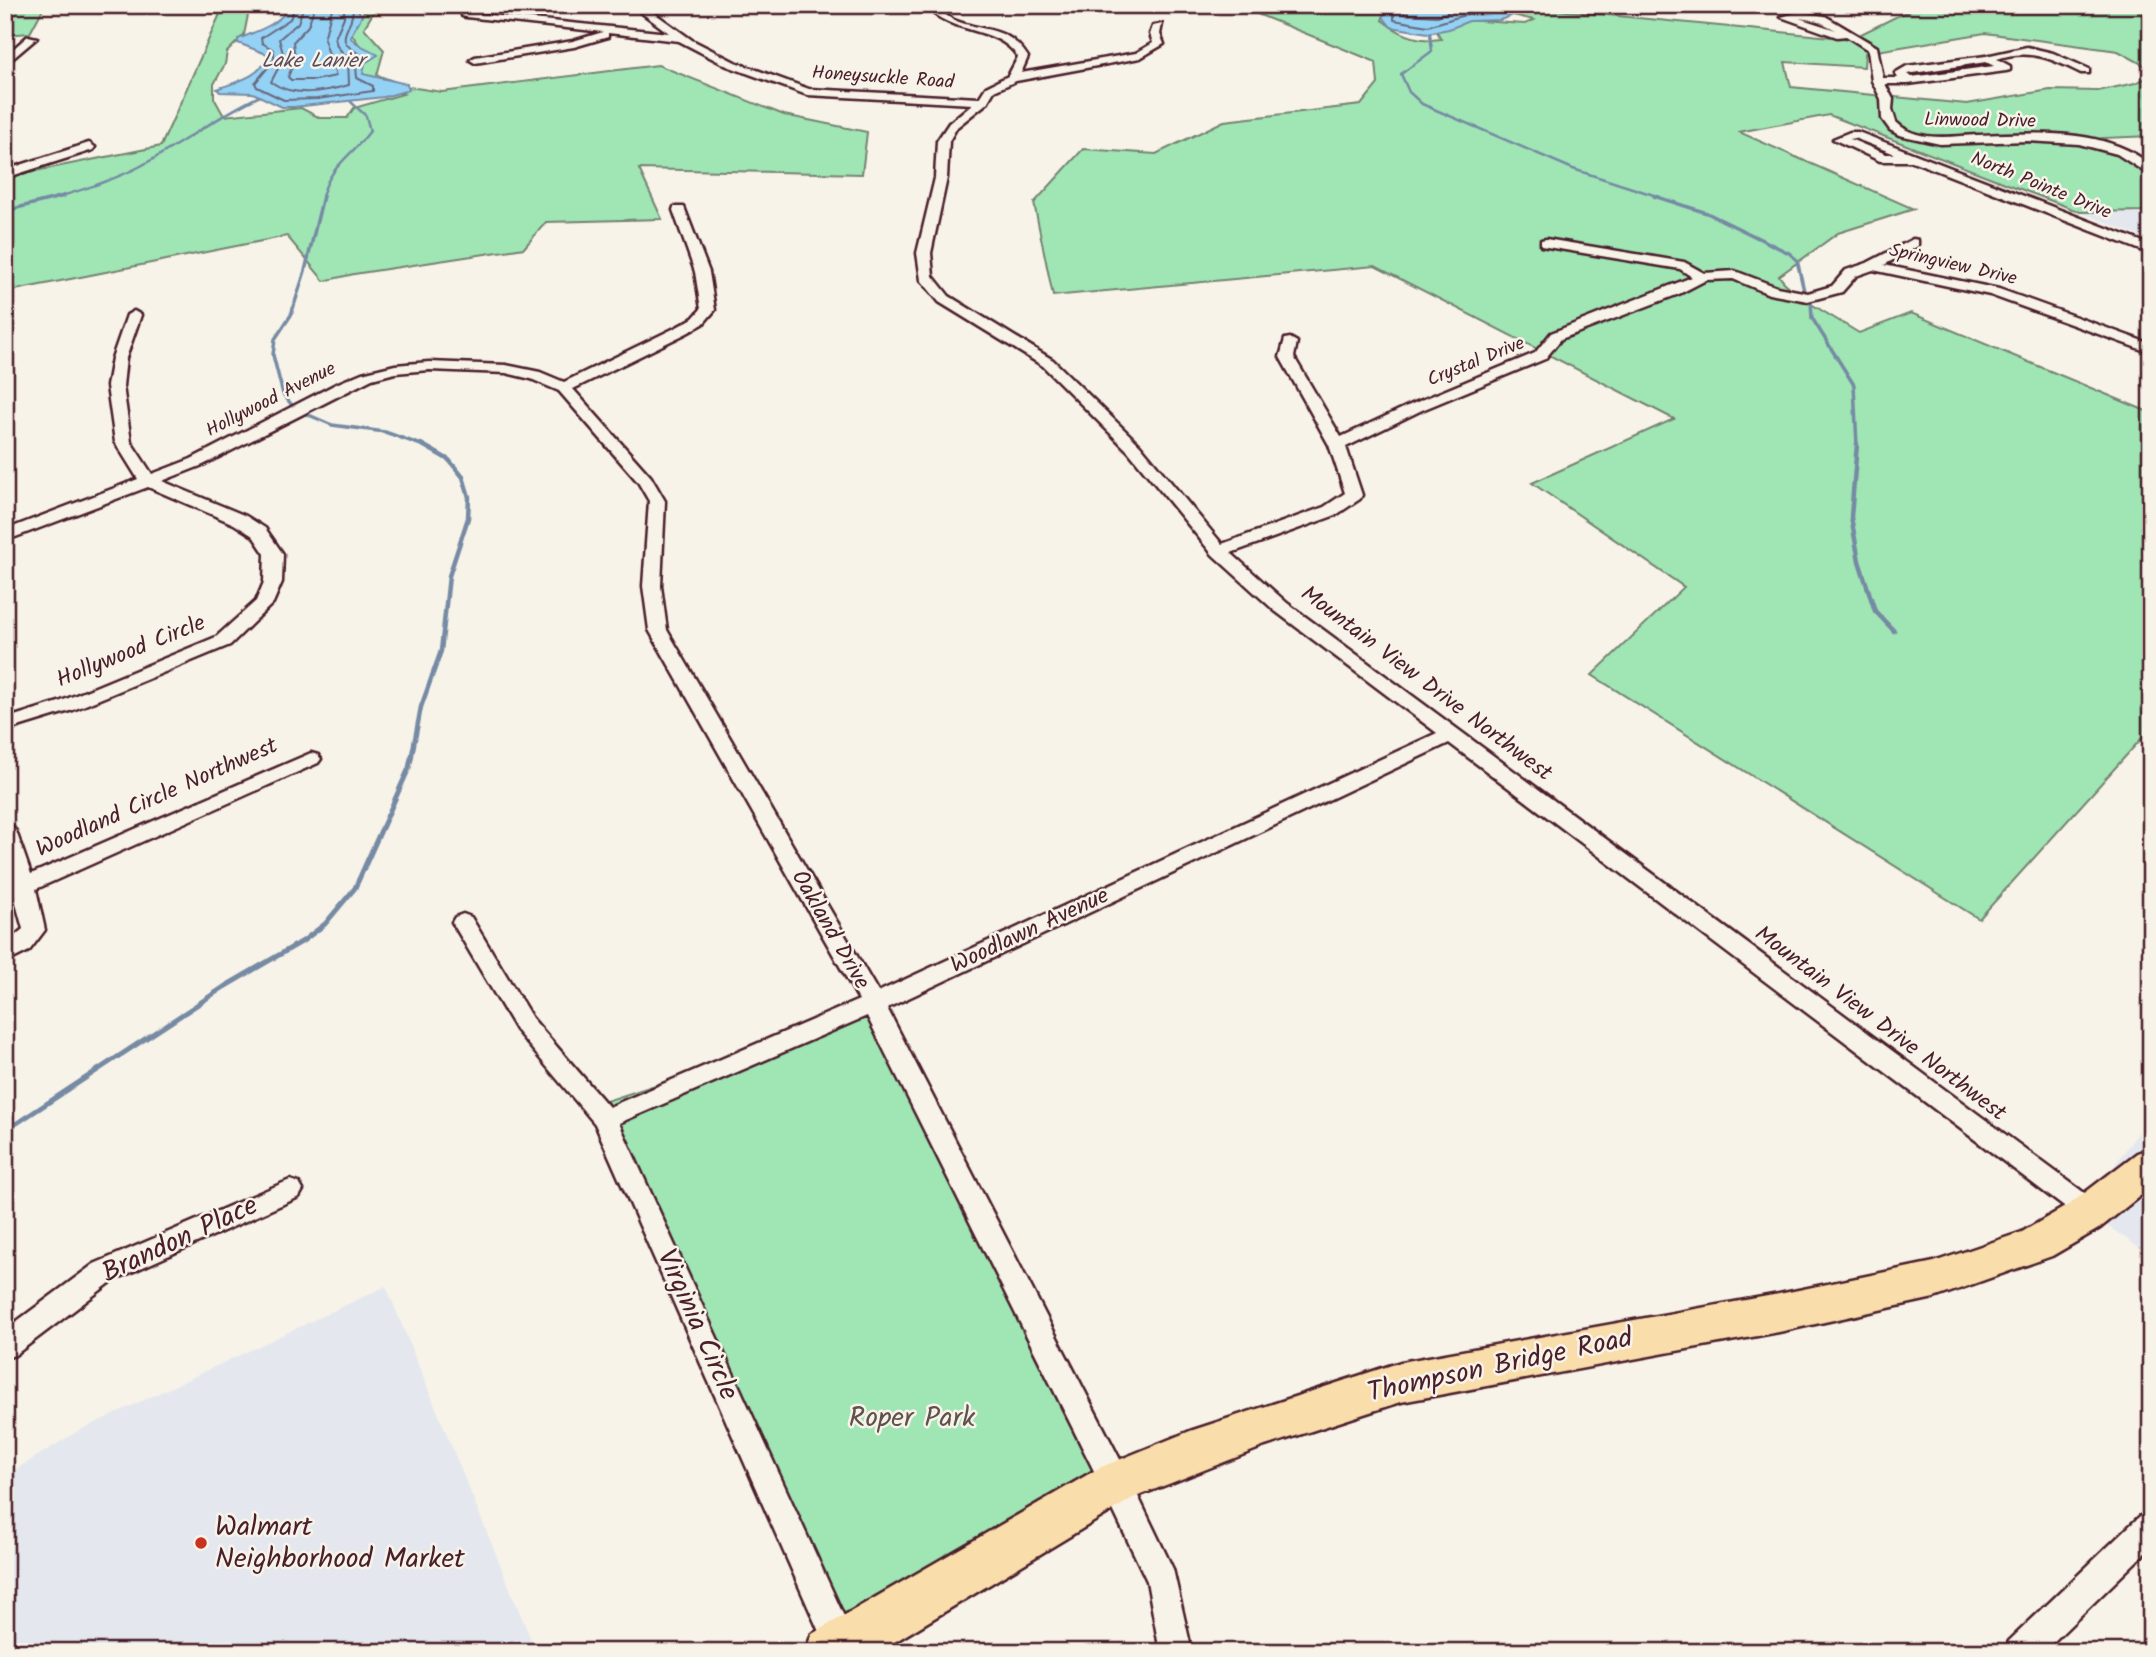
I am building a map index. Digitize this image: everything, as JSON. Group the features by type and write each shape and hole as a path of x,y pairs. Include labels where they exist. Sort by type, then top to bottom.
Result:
{"highway":[{"name":"Thompson Bridge Road","path":"836,1649 1116,1483 1265,1425 1401,1382 1779,1313 1934,1280 2037,1244 2117,1193 2151,1164"}],"street":[{"name":"Honeysuckle Road","path":"636,5 732,65 807,92 922,100 983,101"},
{"path":"930,5 936,14 948,20 1003,36 1013,42 1023,57 1013,78"},
{"name":"Linwood Drive","path":"1844,33 1841,35 1786,17 1800,13 1823,16 1844,33 1873,49 1878,81 1887,99 1884,108 1891,125 1902,133 1943,141 2080,141 2111,147 2132,157 2151,172"},
{"path":"466,14 685,38"},
{"path":"1013,78 1140,55 1159,44 1156,34 1158,26"},
{"path":"475,60 574,44 616,31"},
{"path":"5,62 32,38"},
{"path":"1908,81 1900,73 1906,69 1988,59 2014,50 2046,52 2085,72"},
{"path":"1878,81 1908,81 2006,68 1988,59"},
{"name":"Mountain View Drive Northwest","path":"1013,78 990,89 983,101 953,125 943,141 941,178 924,253 926,277 944,299 1048,363 1134,448 1219,551 1281,607 2089,1211"},
{"name":"North Pointe Drive","path":"1916,157 1884,158 1839,139 1854,134 1916,157 2151,250"},
{"path":"5,174 89,146"},
{"path":"564,388 690,326 708,310 709,296 684,231 679,210"},
{"name":"Springview Drive","path":"1546,243 1684,266 1702,277 1735,275 1774,291 1808,297 1837,289 1850,273 1872,266 1994,292 2151,349"},
{"path":"1872,266 1913,243"},
{"name":"Crystal Drive","path":"1337,445 1417,407 1540,356 1556,336 1674,291 1702,277"},
{"path":"134,315 119,358 115,386 123,442 148,481"},
{"path":"1219,551 1330,511 1354,495 1337,445 1287,357 1290,342"},
{"name":"Hollywood Avenue","path":"5,536 197,462 341,387 395,369 429,366 506,369 535,375 564,388"},
{"name":"Oakland Drive","path":"564,388 645,480 657,501 652,586 658,630 873,1004 1116,1483 1162,1580 1176,1652"},
{"name":"Hollywood Circle","path":"5,725 66,706 223,641 264,603 274,582 274,554 260,532 240,520 148,481"},
{"name":"Woodlawn Avenue","path":"605,1119 873,1004 1452,734"},
{"name":"Woodland Circle Northwest","path":"24,886 311,759"},
{"path":"5,831 24,886 34,930 21,945 5,955"},
{"name":"Virginia Circle","path":"463,922 524,1024 605,1119 836,1649"},
{"name":"Brandon Place","path":"5,1346 104,1272 290,1190"},
{"path":"2020,1652 2151,1526"}],"shaded area":[{"path":"2151,211 2151,241 2080,212"},
{"path":"2151,1115 2151,1256 2083,1209"},
{"path":"386,1286 536,1652 5,1652 5,1476 78,1431"}],"green space":[{"path":"5,5 45,5 30,33 5,35"},
{"path":"224,5 250,5 244,35 227,52 225,64 214,84 214,98 224,116 301,108 320,118 347,118 354,108 403,94 371,84 352,67 368,58 349,30 370,5 378,5 364,28 384,50 377,75 409,87 442,92 658,65 784,115 867,132 862,174 639,169 662,219 546,222 524,248 324,281 287,236 5,292 5,177 161,146"},
{"path":"1235,5 1390,5 1382,20 1410,36 1433,40 1441,39 1434,26 1449,19 1525,24 1534,20 1471,5 1507,5 1851,39 1920,5 2146,5 2142,15 2151,19 2151,69 2118,51 1985,33 1865,53 1864,67 1785,62 1791,87 1967,104 2050,90 2098,91 2135,83 2151,76 2151,136 2103,138 2132,157 2151,174 2151,211 2080,212 1829,115 1739,132 1914,209 1838,233 1779,276 1793,293 1859,333 1911,313 2151,413 2151,728 1979,919 1592,675 1684,587 1532,483 1674,419 1375,266 1053,296 1034,203 1083,149 1156,154 1224,121 1361,105 1378,84 1376,62"},
{"name":"Roper Park","path":"878,1012 1117,1480 849,1638 600,1103"}],"water":[{"name":"Lake Lanier","path":"290,5 362,5 358,10 362,16 350,37 378,55 365,63 363,74 407,84 409,90 384,97 294,107 282,107 253,93 220,92 217,89 254,73 269,55 238,43 238,39 274,22"},
{"path":"1387,5 1495,5 1511,11 1511,16 1500,20 1469,21 1428,33 1391,27 1383,17"}],"waterway":[{"path":"1430,33 1432,51 1401,74 1409,92 1422,104 1573,169 1660,197"},
{"path":"58,197 139,167 260,96"},
{"path":"322,197 330,177 370,131 366,116 351,102"},
{"path":"5,211 64,196"},
{"path":"323,196 291,315 275,339 273,355 283,394 295,409 332,425 385,432 424,446"},
{"path":"1654,196 1707,213 1789,253 1797,260 1804,291"},
{"path":"1811,301 1812,318 1854,385 1857,445"},
{"path":"411,760 421,707 441,651 449,576 468,518 469,497 463,477 449,460 421,444"},
{"path":"1857,445 1851,517 1859,561 1875,611 1894,631"},
{"path":"5,1131 224,987 303,941 325,924 355,888 409,768 411,758"}],"place":[{"name":"Walmart Neighborhood Market","path":"201,1543"}]}
